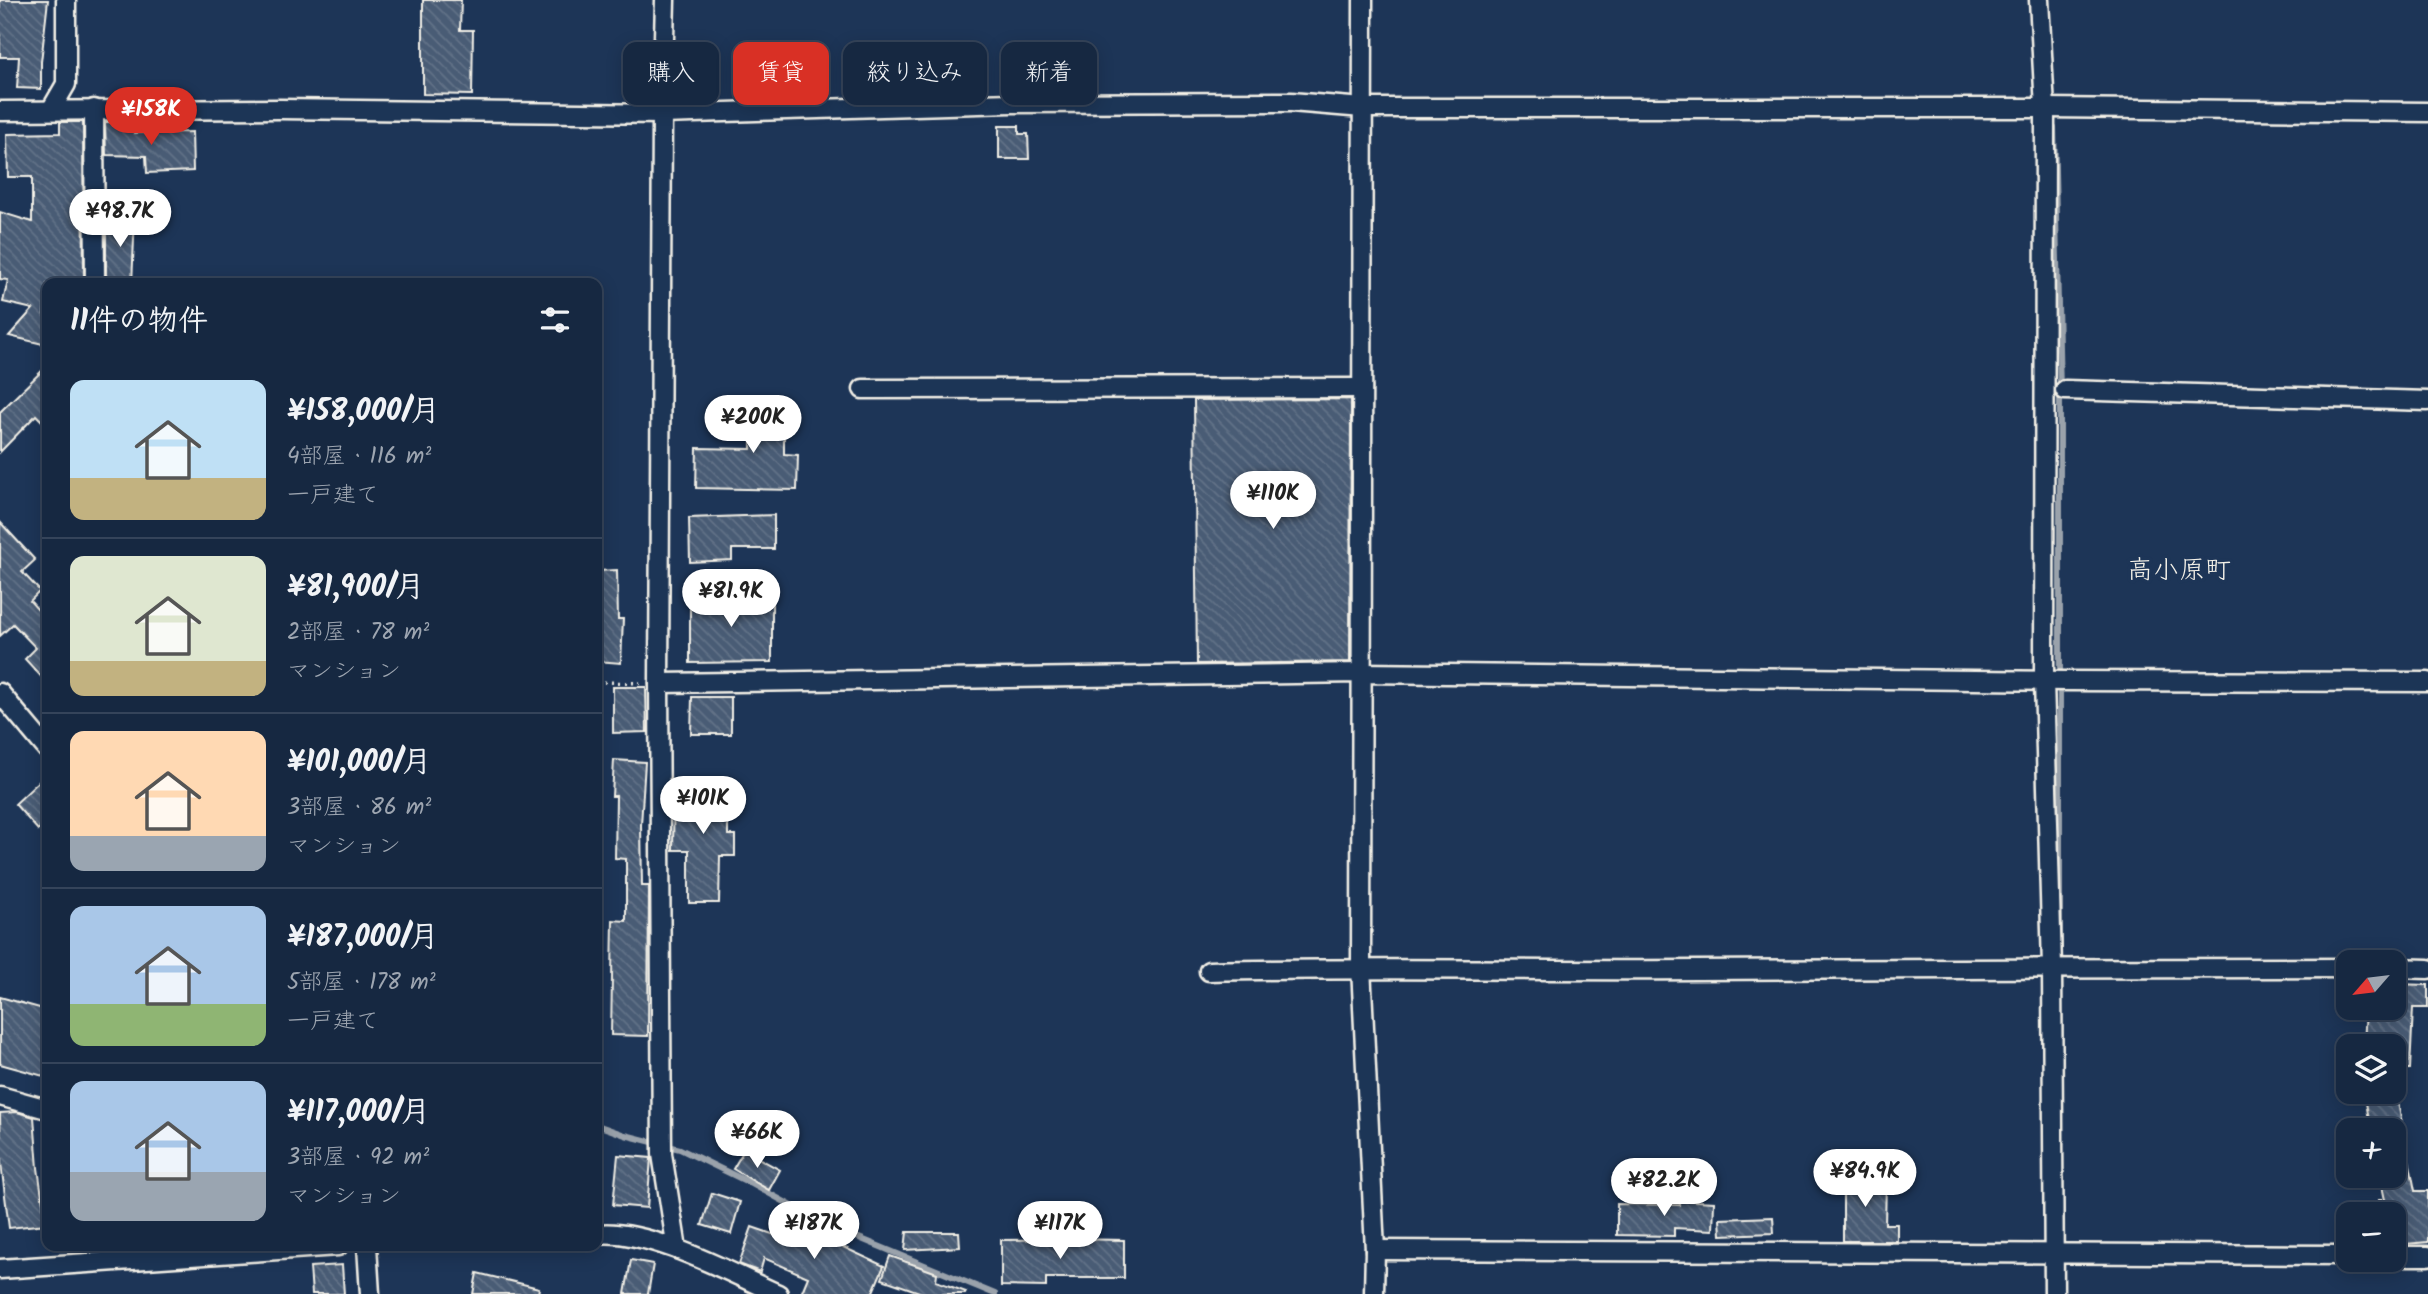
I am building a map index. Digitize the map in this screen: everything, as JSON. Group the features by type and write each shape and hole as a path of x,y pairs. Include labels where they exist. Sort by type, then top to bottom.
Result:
{"street":[{"path":"51,110 66,84 66,0"},
{"path":"665,0 662,114 660,683 662,1154 677,1249"},
{"path":"1363,0 1361,967 1376,1250 1374,1294"},
{"path":"2039,0 2045,108 2046,680 2058,967 2060,1255 2054,1294"},
{"path":"0,111 280,109 662,114 1011,103 1291,102 1363,108 2045,108 2428,112"},
{"path":"94,109 95,278"},
{"path":"863,390 1362,388"},
{"path":"2065,390 2428,401"},
{"path":"660,683 1361,673 2428,682"},
{"path":"0,693 42,743"},
{"path":"1209,971 1361,967 1478,971 2336,968"},
{"path":"2406,968 2428,968"},
{"path":"0,1096 42,1108"},
{"path":"602,1233 611,1232 677,1249 778,1294"},
{"path":"1376,1250 2336,1255"},
{"path":"0,1269 265,1251"},
{"path":"367,1251 370,1294"},
{"path":"2406,1255 2428,1255"}],"path":[{"path":"602,682 660,683"}],"building":[{"path":"0,0 48,0 41,62 41,89 17,88 19,57 0,57"},
{"path":"423,0 461,0 460,30 473,30 472,95 423,94"},
{"path":"60,122 83,122 84,278 42,278 42,344 9,336 33,309 3,302 8,280 0,279 0,212 32,222 32,177 8,177 7,134 60,133"},
{"path":"105,122 135,122 135,133 192,132 193,171 147,173 146,156 106,155"},
{"path":"999,126 1019,126 1019,134 1028,134 1029,159 999,159"},
{"path":"106,215 135,216 132,278 106,278"},
{"path":"42,371 42,421 36,415 0,452 0,412"},
{"path":"751,397 784,397 784,454 798,455 797,490 696,488 697,448 751,449"},
{"path":"1351,399 1350,662 1197,664 1194,400"},
{"path":"774,515 774,549 732,549 732,560 690,562 689,518"},
{"path":"0,522 35,560 22,572 40,591 30,601 42,614 42,678 25,659 36,648 13,624 0,636"},
{"path":"617,570 618,619 623,619 621,663 602,661 602,571"},
{"path":"726,595 772,595 772,662 690,663 690,598 726,598"},
{"path":"613,687 646,687 647,732 613,733"},
{"path":"692,697 731,697 731,734 691,734"},
{"path":"614,760 645,762 641,825 642,886 649,886 648,1036 611,1035 613,920 626,921 626,859 615,858 616,796 612,796"},
{"path":"42,779 42,826 38,830 15,804"},
{"path":"674,785 728,785 728,835 735,835 735,856 720,856 719,903 689,903 689,850 673,850"},
{"path":"2406,984 2428,985 2428,1008 2413,1008 2410,1069 2406,1069 2406,1034 2365,1034 2365,1020 2406,1020"},
{"path":"0,997 42,1009 42,1076 0,1064"},
{"path":"2366,1104 2398,1104 2401,1118 2369,1118"},
{"path":"17,1112 34,1117 42,1196 42,1224 9,1228 1,1163 0,1113"},
{"path":"2406,1144 2415,1191 2428,1191 2428,1242 2406,1244 2406,1202 2379,1202 2385,1200 2382,1188 2406,1188"},
{"path":"744,1150 780,1170 769,1190 733,1169"},
{"path":"618,1155 651,1158 647,1208 613,1205"},
{"path":"1843,1166 1865,1166 1865,1184 1886,1184 1885,1224 1897,1224 1897,1241 1843,1241"},
{"path":"712,1193 740,1202 731,1234 702,1225"},
{"path":"1680,1200 1714,1202 1713,1230 1674,1228 1674,1236 1617,1235 1617,1204 1680,1205"},
{"path":"1773,1217 1774,1233 1721,1235 1720,1219"},
{"path":"783,1226 811,1238 816,1227 846,1240 843,1247 884,1266 872,1294 801,1294 808,1277 764,1258 760,1272 739,1264 752,1227 778,1236"},
{"path":"907,1232 959,1232 960,1247 905,1250"},
{"path":"1001,1240 1124,1240 1124,1278 1046,1278 1046,1287 1001,1286"},
{"path":"890,1256 937,1273 936,1281 966,1292 925,1294 882,1279"},
{"path":"631,1260 653,1264 648,1294 625,1294"},
{"path":"342,1265 344,1294 312,1294 310,1267"},
{"path":"477,1273 539,1288 538,1294 473,1294"}],"waterway":[{"path":"2054,127 2060,392 2060,960"},
{"path":"602,1127 680,1149 825,1224 995,1294"}],"district":[{"name":"高小原町","path":"2179,571"}]}
